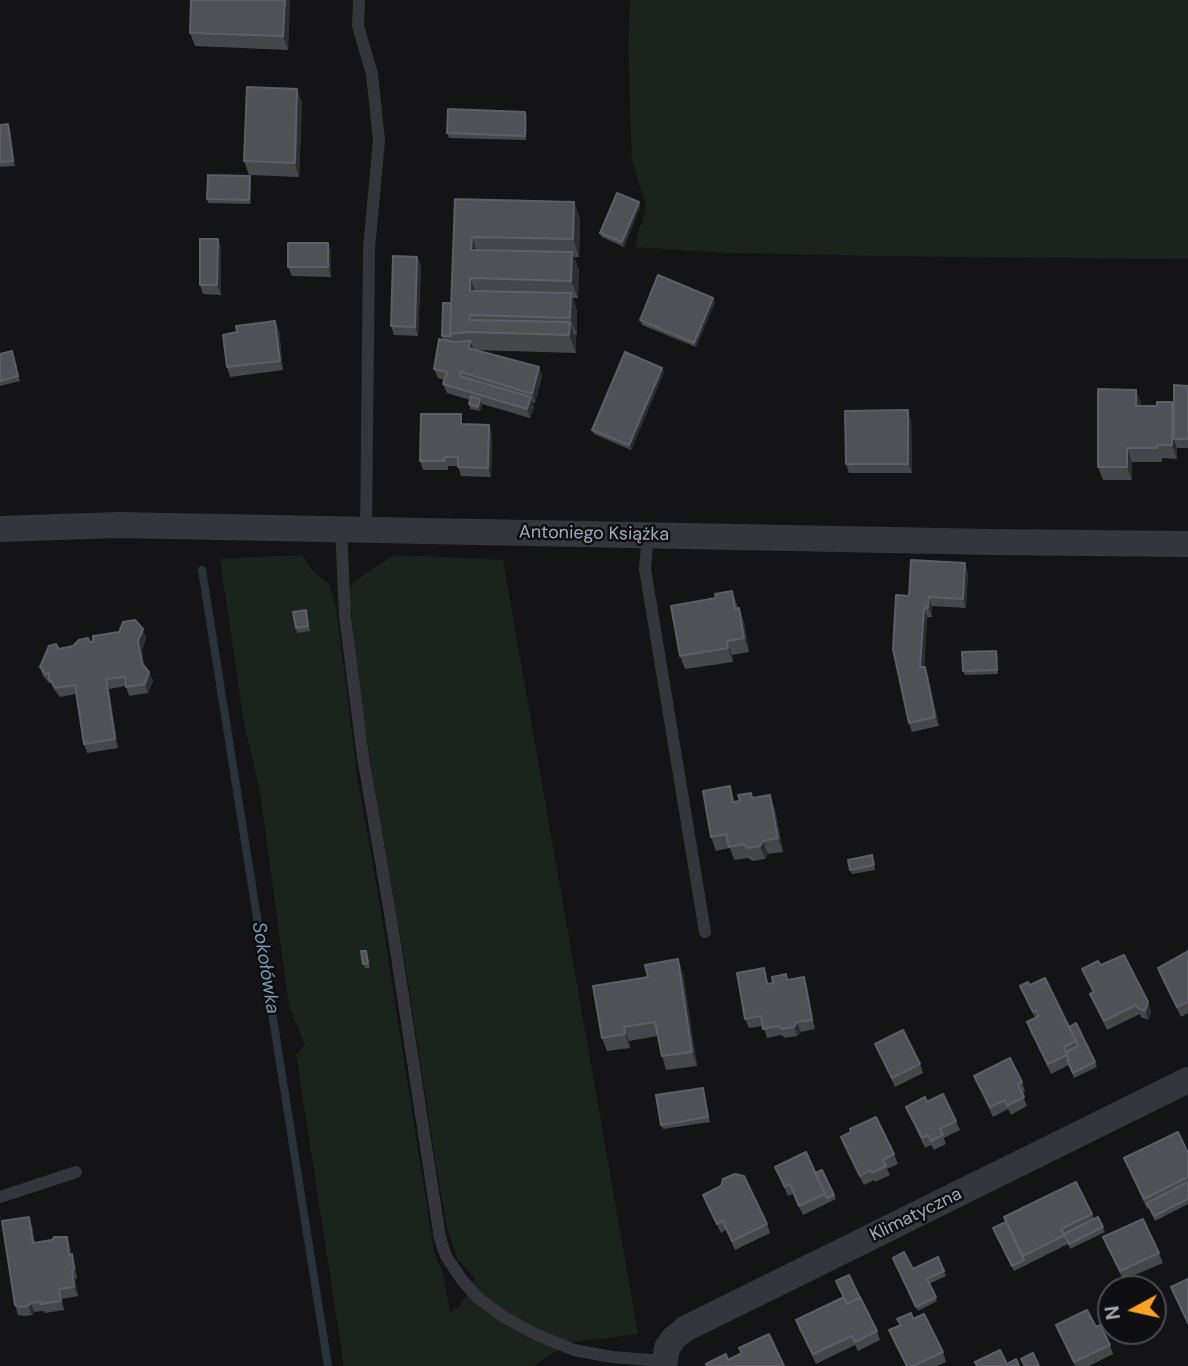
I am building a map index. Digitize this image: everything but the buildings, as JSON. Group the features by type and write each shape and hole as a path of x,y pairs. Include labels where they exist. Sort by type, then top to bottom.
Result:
{"street":[{"name":"Antoniego Książka","path":"0,528 118,525 354,528 1188,544"},
{"name":"Klimatyczna","path":"664,1364 667,1348 685,1329 1188,1080"}],"lane":[{"path":"359,0 358,26 372,74 379,140 369,249 354,528 345,616 363,757 393,931 440,1238 446,1256 462,1280 478,1298 504,1317 573,1350 664,1364"},
{"path":"648,535 645,569 705,932"},
{"path":"0,1197 76,1172"}],"shaded area":[{"path":"630,0 1188,0 1188,259 726,253 635,247 646,206 632,161 628,42"},
{"path":"302,555 312,570 329,584 336,607 357,775 434,1252 443,1273 450,1313 460,1306 475,1278 458,1260 448,1232 360,693 350,598 352,584 395,555 503,560 638,1334 568,1343 534,1366 344,1366 296,1054 305,1045 289,1006 260,792 244,723 220,559"}],"waterway":[{"name":"Sokołówka","path":"202,570 328,1366"}]}
